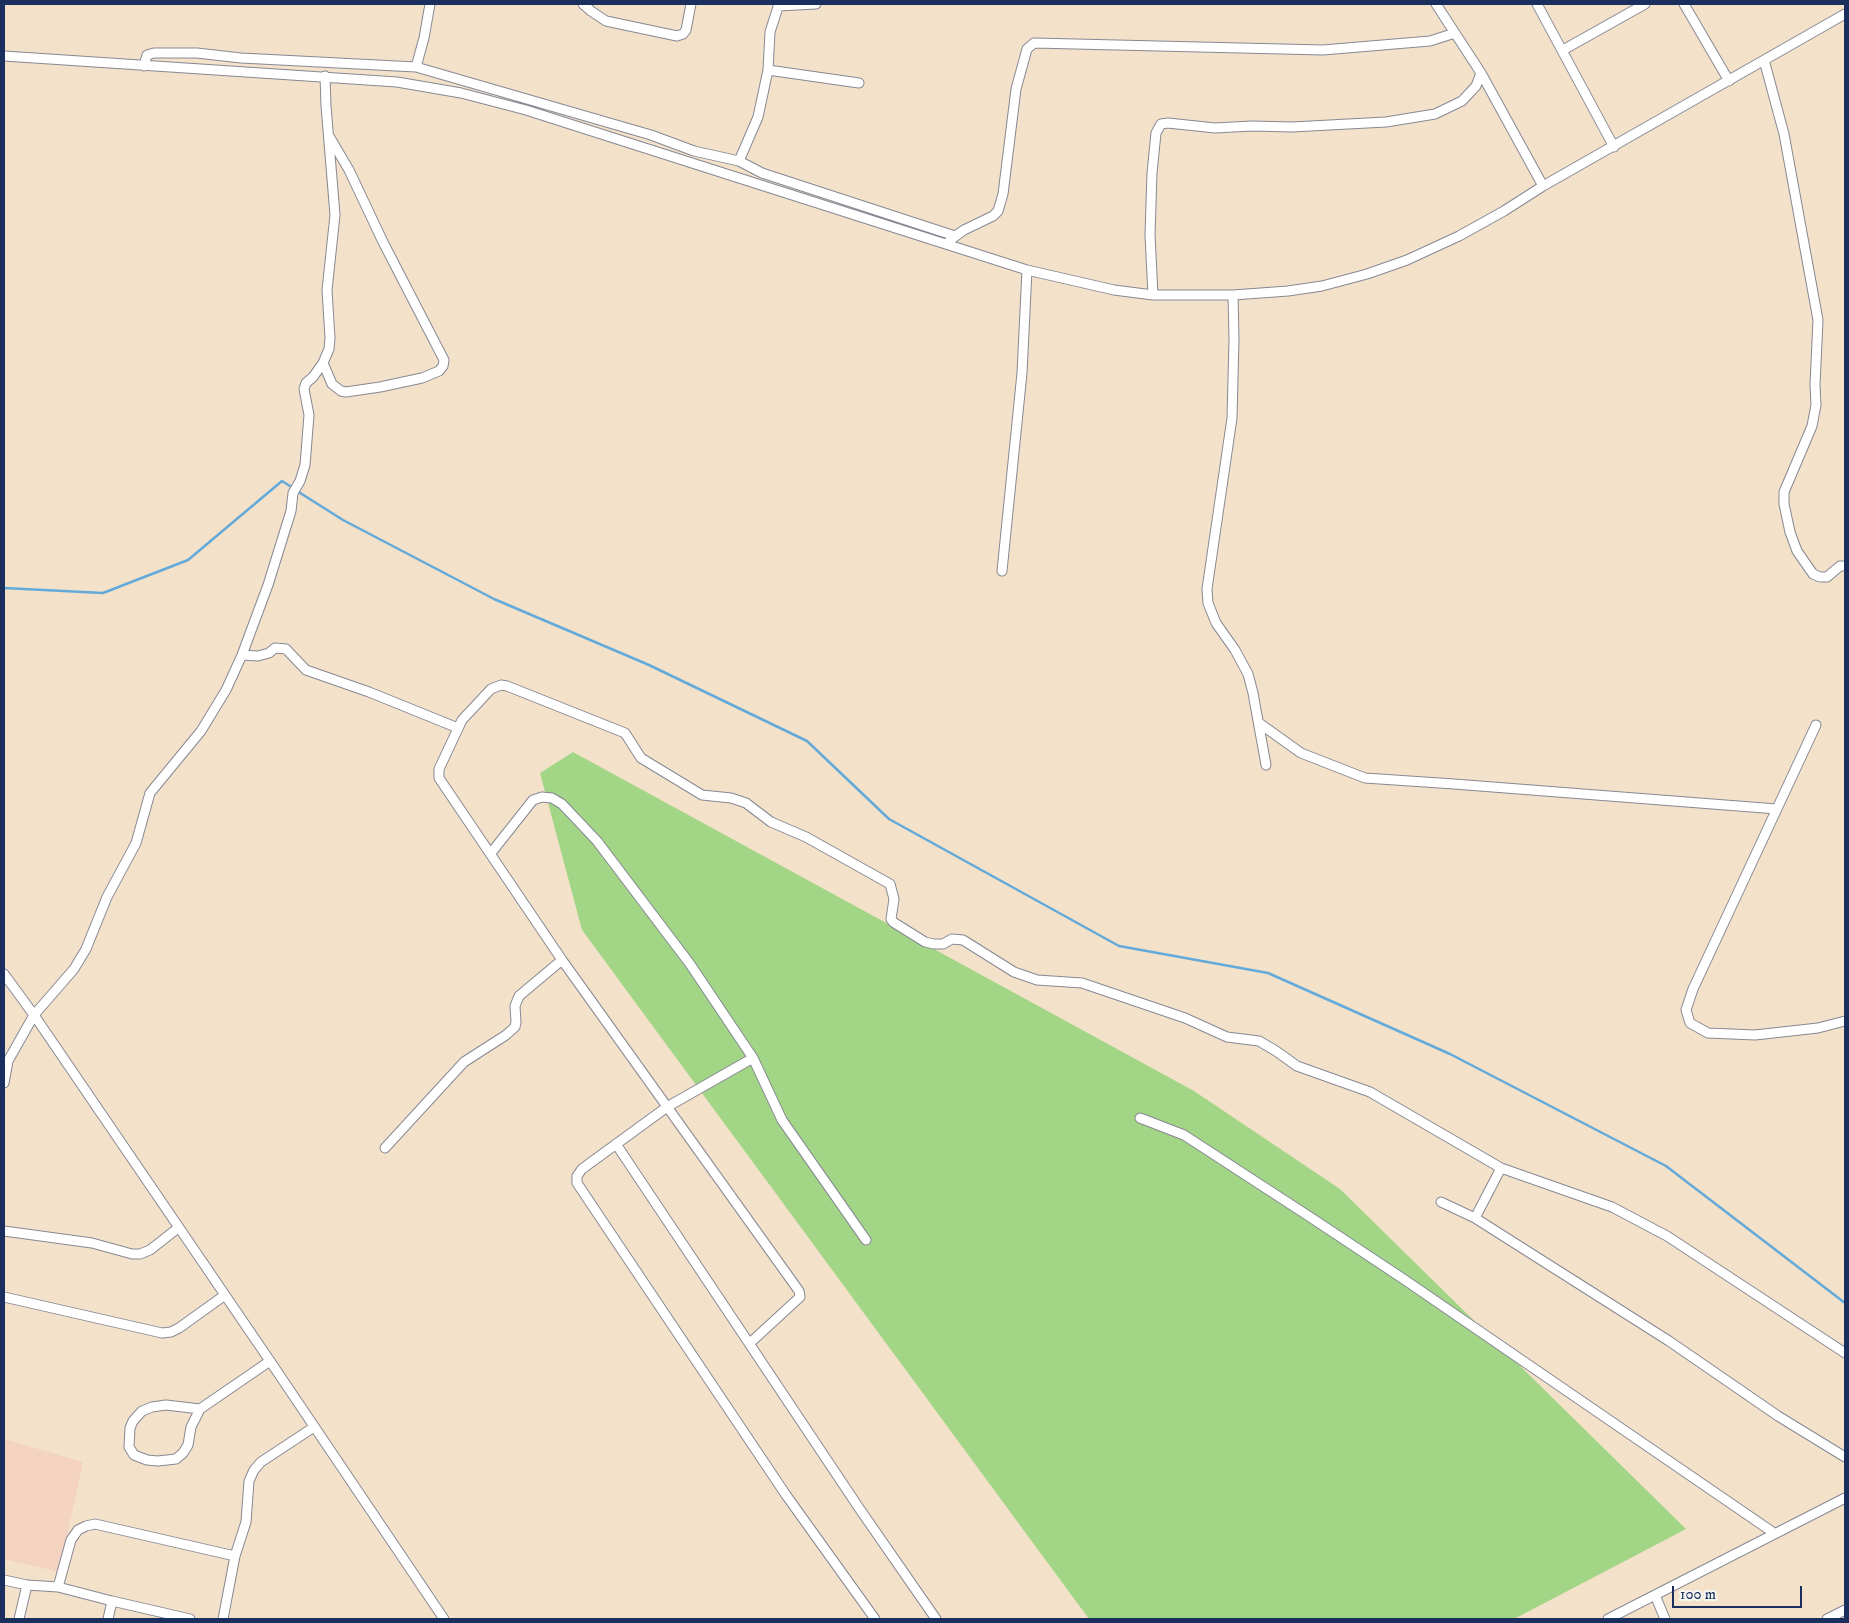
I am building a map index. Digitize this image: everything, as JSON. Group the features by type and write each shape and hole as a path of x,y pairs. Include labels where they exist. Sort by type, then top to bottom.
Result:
{"street":[{"path":"416,67 424,38 430,4"},
{"path":"583,4 606,21 677,36 683,34 686,30 691,4"},
{"path":"739,161 758,117 768,70 770,32 778,5 816,4"},
{"path":"1436,4 1481,73 1542,186"},
{"path":"1537,4 1614,146"},
{"path":"1563,50 1646,4"},
{"path":"1684,4 1729,81"},
{"path":"4,56 325,76 396,82 462,93 498,102 1027,270 1114,290 1153,295 1233,295 1288,291 1322,286 1367,274 1407,260 1459,236 1504,211 1542,186 1845,14"},
{"path":"946,243 998,211 1016,89 1027,49 1034,43 1323,50 1404,45 1430,41 1455,34"},
{"path":"144,66 147,55 197,53 241,58 416,67 651,135 694,151 739,161 762,173 955,236"},
{"path":"1764,60 1784,134 1818,320 1816,405 1812,426 1784,492 1784,504 1796,551 1814,574 1820,577 1827,577 1840,566 1845,566"},
{"path":"768,70 859,84"},
{"path":"1153,295 1150,235 1152,173 1156,133 1160,124 1168,123 1215,128 1252,126 1292,127 1386,122 1435,114 1462,101 1476,86 1481,73"},
{"path":"4,1082 6,1061 34,1015 74,969 86,948 107,897 136,843 150,794 201,731 226,690 242,655 268,585 291,511 293,493 300,481 308,448 309,415 304,389 306,383 323,363 330,338 327,290 335,215 325,76"},
{"path":"323,363 332,384 340,391 346,392 422,378 439,371 443,366 444,360 383,242 349,170 329,136"},
{"path":"1002,571 1022,373 1027,270"},
{"path":"1233,295 1232,418 1207,589 1208,603 1216,623 1236,650 1248,674 1254,693 1266,765"},
{"path":"242,655 258,656 269,653 275,648 286,649 306,670 369,692 458,728"},
{"path":"750,1343 800,1297 800,1294 562,960 439,778 439,769 462,720 491,689 501,685 625,733 641,758 702,795 732,798 746,803 771,822 806,837 890,884 894,899 891,919 925,942 943,944 952,939 963,940 1014,972 1037,980 1082,982 1185,1018 1227,1037 1259,1041 1297,1066 1370,1092 1502,1168 1612,1207 1667,1236 1845,1353"},
{"path":"1259,723 1301,753 1365,778 1777,809"},
{"path":"1816,726 1693,989 1686,1010 1690,1023 1708,1033 1754,1034 1818,1028 1845,1021"},
{"path":"491,853 534,800 542,797 552,798 562,804 597,841 690,964 753,1058 782,1120 866,1240"},
{"path":"385,1148 464,1062 515,1027 514,1006 519,996 562,960"},
{"path":"4,974 34,1015 444,1619"},
{"path":"753,1058 667,1107 582,1169 577,1176 577,1183 786,1495 874,1619"},
{"path":"1140,1118 1184,1135 1402,1278 1774,1533"},
{"path":"616,1144 859,1508 936,1619"},
{"path":"1475,1218 1502,1168"},
{"path":"1441,1202 1475,1218 1669,1341 1778,1416 1845,1457"},
{"path":"4,1231 92,1243 132,1254 140,1254 150,1250 178,1228"},
{"path":"4,1297 162,1333 179,1328 225,1296"},
{"path":"200,1409 166,1405 142,1411 133,1420 130,1428 129,1447 134,1454 147,1460 176,1459 188,1445 191,1427 200,1409 270,1362"},
{"path":"223,1619 235,1556 246,1522 249,1481 254,1470 261,1462 314,1427"},
{"path":"1608,1619 1845,1498"},
{"path":"58,1587 71,1540 78,1530 96,1524 235,1556"},
{"path":"4,1580 27,1585 58,1587 186,1619"},
{"path":"19,1619 27,1585"},
{"path":"1655,1595 1665,1619"},
{"path":"108,1619 112,1601"},
{"path":"1826,1619 1845,1610"}],"shaded area":[{"path":"4,1439 83,1462 59,1572 4,1559"}],"green space":[{"path":"573,752 1194,1091 1340,1189 1686,1529 1514,1619 1089,1619 582,930 540,773"}],"waterway":[{"path":"4,588 103,593 188,560 282,481 293,488"},
{"path":"297,491 343,520 494,599 649,665 807,741 889,819 1119,946 1268,973 1450,1054 1666,1166 1845,1303"}]}
